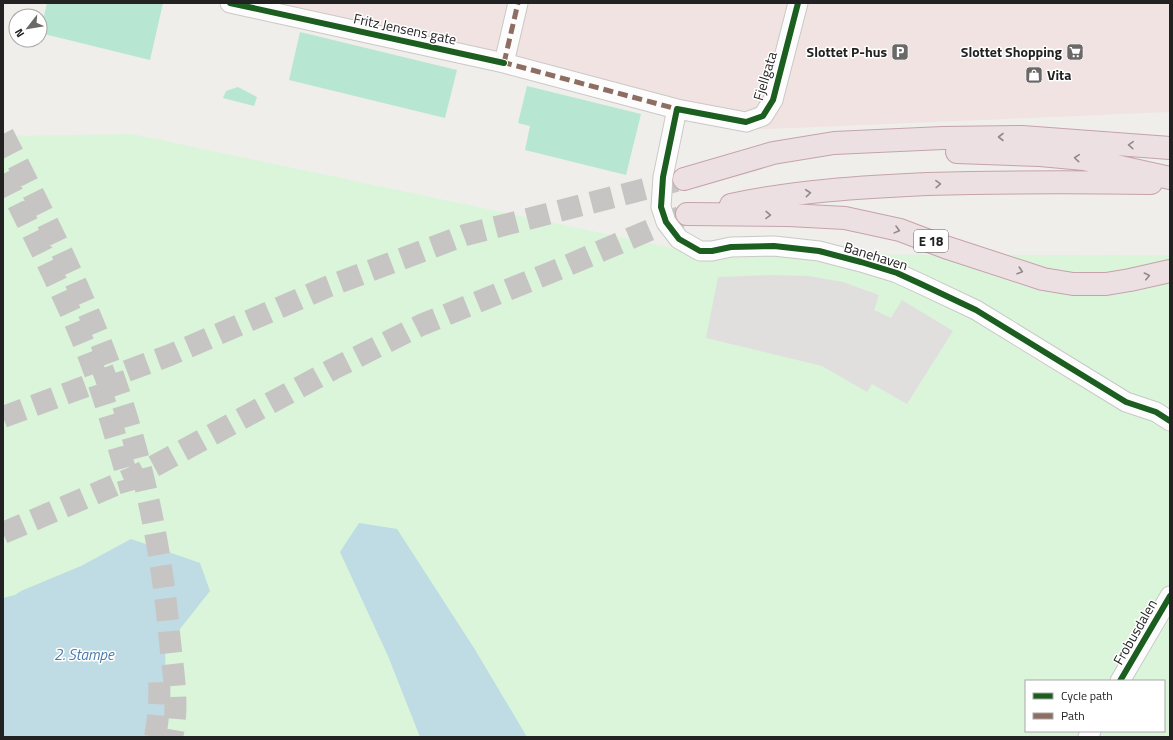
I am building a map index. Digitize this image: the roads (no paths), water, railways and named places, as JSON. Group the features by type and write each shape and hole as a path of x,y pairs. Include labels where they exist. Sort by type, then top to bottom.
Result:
{"highway":[{"path":"1170,148 1022,137 943,138 834,143 773,153 684,178 738,169 839,157 955,152 1040,155 1084,159 1170,178"},
{"name":"E 18","path":"1170,184 1085,182 876,186 803,193 744,202 687,214 789,215 845,218 900,230 1043,279 1073,284 1106,284 1170,271"}],"street":[{"path":"504,63 518,3"},
{"name":"Fjellgata","path":"677,109 746,122 763,116 774,100 798,3"},
{"name":"Fritz Jensens gate","path":"238,4 504,63 677,109"},
{"name":"Banehaven","path":"677,109 663,177 661,207 666,222 679,239 700,250 712,251 731,247 774,246 819,251 896,273 976,310 1126,402 1156,412 1170,421"},
{"name":"Frobusdalen","path":"1121,680 1170,596"}],"water":[{"path":"359,523 397,529 474,648 527,737 420,737 388,656 340,552"},
{"name":"2. Stampe","path":"131,539 200,563 210,591 165,648 167,737 3,737 3,598 15,595 21,591 81,566"}],"tunnel":[{"path":"3,134 71,271 106,356 132,433 151,512 164,592 175,699 172,737"},
{"path":"3,174 52,272 87,352 108,411 131,491"},
{"path":"3,417 170,355 327,287 465,235 684,179"},
{"path":"3,533 134,477 333,369 421,325 559,269 687,214"},
{"path":"155,737 159,706 159,675"}],"place":[{"name":"Slottet P-hus","path":"900,52"},
{"name":"Slottet Shopping","path":"1075,52"},
{"name":"Vita","path":"1034,75"}]}
